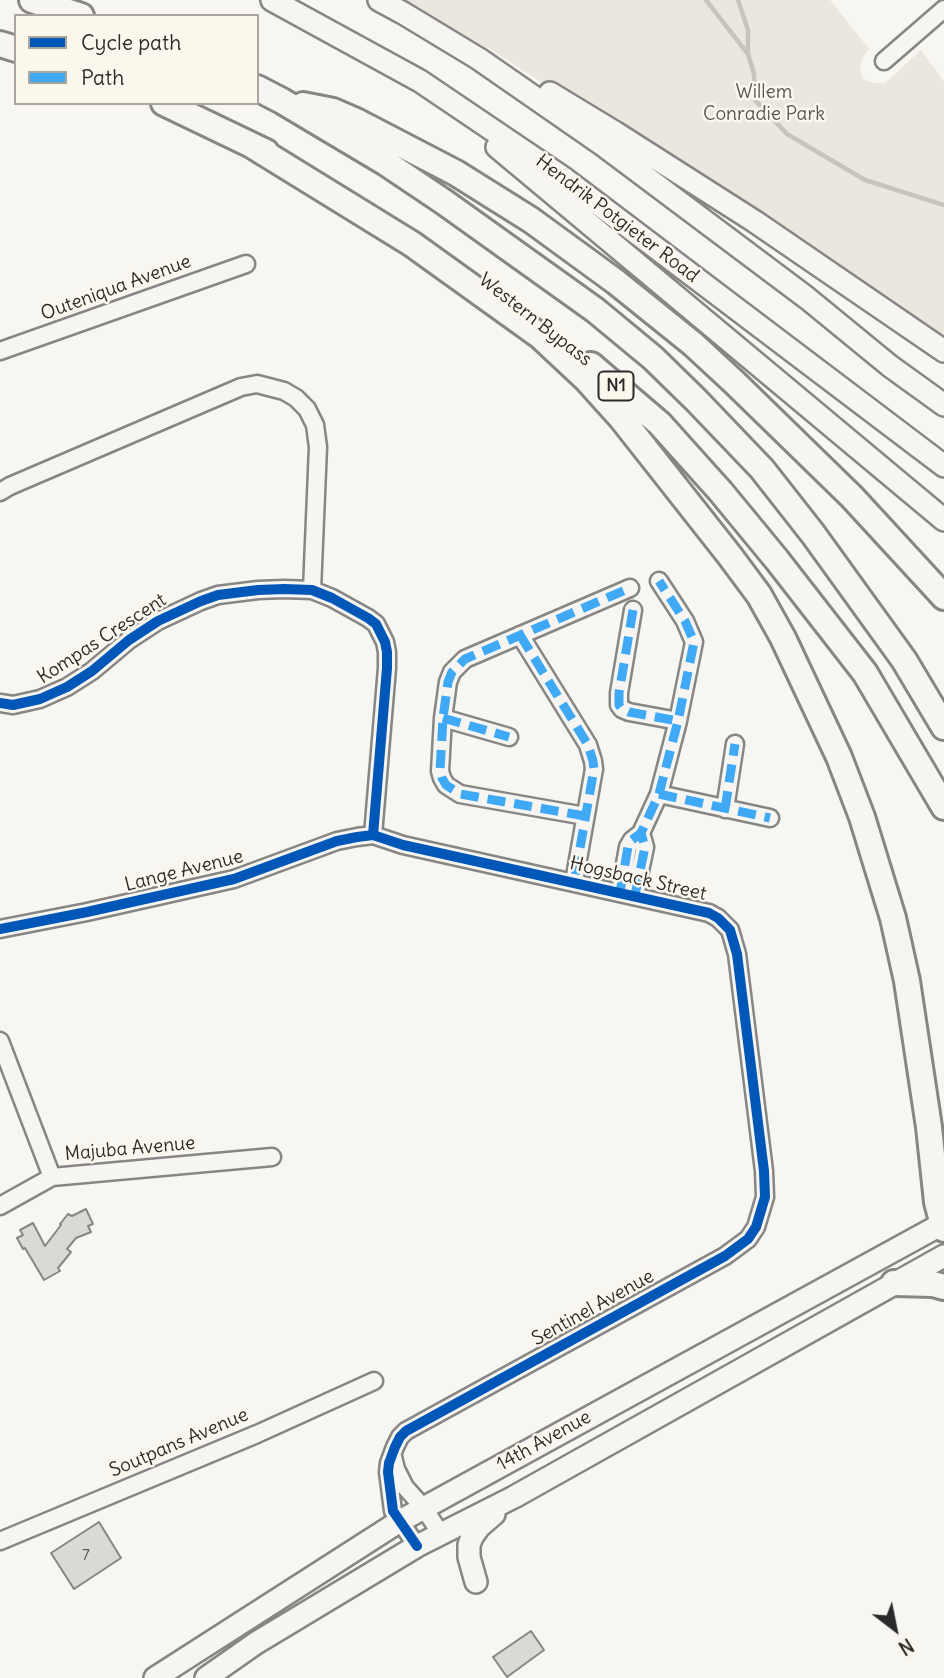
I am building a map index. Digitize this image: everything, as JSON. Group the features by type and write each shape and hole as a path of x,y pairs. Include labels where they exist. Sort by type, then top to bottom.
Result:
{"highway":[{"path":"32,0 75,14"},
{"name":"N1","path":"259,89 386,163 444,202 595,310 653,358 762,469 813,534 904,660 944,727"},
{"path":"282,100 332,111 382,134 481,188 589,262 683,336 734,382 852,497 944,597"},
{"name":"Western Bypass","path":"168,105 391,215 450,255 564,341 660,424 729,502 865,673 944,807"},
{"path":"253,146 412,244 540,337 586,379 622,419 759,595 783,638 839,757 862,817 893,918 906,981 929,1127 937,1202 943,1225"},
{"path":"894,1283 933,1284 944,1287"}],"main road":[{"name":"Hendrik Potgieter Road","path":"272,0 420,80 565,178 944,466"},
{"path":"379,0 479,59 603,145 944,405"},
{"path":"479,59 527,79 616,133 754,221 944,351"},
{"path":"420,80 944,520"},
{"name":"14th Avenue","path":"155,1678 423,1507 943,1225"},
{"name":"14th Avenue","path":"206,1678 256,1643 418,1546 514,1497 944,1256"},
{"path":"476,1582 469,1557 472,1537 479,1527 514,1497"}],"street":[{"path":"884,61 944,9"},
{"name":"Outeniqua Avenue","path":"0,351 246,264"},
{"path":"0,492 22,480 241,387 257,384 284,391 307,409 315,425 318,447 312,590"},
{"path":"628,893 645,847 641,833 659,793 678,722 694,642 685,621 659,581"},
{"path":"584,816 460,794 446,785 440,771 448,682 452,672 465,659 630,588"},
{"name":"Kompas Crescent","path":"0,703 13,705 40,699 67,687 139,634 175,612 201,601 218,595 258,590 312,590 369,618 376,624 385,642 387,668 373,835"},
{"path":"633,610 619,705 629,712 678,722"},
{"path":"520,635 592,754 594,769 574,882"},
{"path":"443,718 509,737"},
{"path":"725,809 735,744"},
{"path":"659,793 770,818"},
{"name":"Hogsback Street","path":"373,835 403,845 628,893 709,913 718,918 730,930 737,954 754,1092"},
{"name":"Lange Avenue","path":"0,929 234,879 337,841 373,835"},
{"path":"0,1041 52,1177"},
{"name":"Sentinel Avenue","path":"393,1454 400,1437 416,1424 725,1256 748,1239 756,1227 765,1197 754,1092"},
{"name":"Majuba Avenue","path":"0,1206 52,1177 272,1157"},
{"name":"Soutpans Avenue","path":"0,1541 257,1434 374,1381"},
{"path":"393,1454 396,1469 405,1486 442,1534"},
{"path":"393,1454 388,1467 393,1511 418,1546"}],"green space":[{"name":"Willem Conradie Park","path":"398,0 830,0 869,49 860,66 863,79 873,83 885,83 921,50 944,81 944,334 937,342 844,276 488,48"}],"building":[{"path":"86,1209 93,1224 88,1226 91,1232 76,1238 67,1249 71,1252 58,1268 60,1271 44,1280 17,1238 23,1235 20,1230 33,1223 45,1246 68,1214 72,1216"},
{"path":"99,1522 121,1558 74,1589 51,1553"},
{"path":"531,1631 544,1650 507,1677 493,1657"}],"waterway":[{"path":"706,0 748,54"},
{"path":"738,0 748,30 748,54 754,74 755,100 787,134 865,180 944,205"}],"marked path":[{"path":"620,892 628,847 641,833 659,794 678,721 694,642 685,621 659,581"},
{"path":"585,816 460,794 446,785 440,771 448,682 452,672 465,659 630,588"},
{"path":"633,610 619,705 629,712 678,721"},
{"path":"520,635 588,745 593,761 594,769 574,882"},
{"path":"443,718 509,737"},
{"path":"725,809 735,744"},
{"path":"659,794 770,818"},
{"path":"635,895 645,847 641,833"}],"cycle path":[{"path":"0,703 13,705 40,699 67,687 158,621 201,601 218,595 258,590 312,590 368,618 376,624 385,642 387,668 373,835"},
{"path":"0,929 234,879 337,841 373,835 403,845 709,913 730,930 737,954 764,1171 765,1197 756,1227 748,1239 725,1256 406,1431 395,1447 388,1472 393,1511 417,1546"}]}
